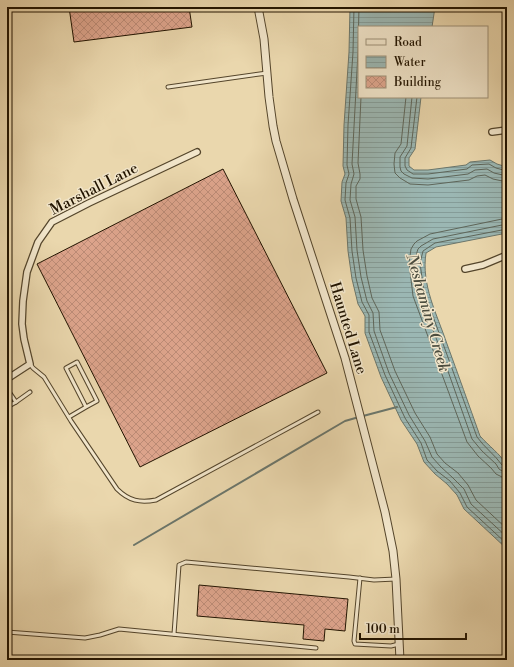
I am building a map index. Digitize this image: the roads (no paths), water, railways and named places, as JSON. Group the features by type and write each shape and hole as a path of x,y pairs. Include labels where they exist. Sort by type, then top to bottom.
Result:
{"street":[{"name":"Haunted Lane","path":"258,7 264,39 271,112 276,142 290,192 345,358 385,512 393,551 396,579 400,660"},
{"path":"492,132 507,130"},
{"name":"Marshall Lane","path":"30,364 22,324 23,301 27,272 38,242 52,222 197,152"},
{"path":"465,269 507,255"},
{"path":"7,379 30,364"}],"lane":[{"path":"168,87 268,73"},
{"path":"69,417 97,401 77,362 66,368 86,407"},
{"path":"30,364 44,377 117,490 129,499 150,501 156,500 318,412"},
{"path":"7,389 16,402"},
{"path":"7,407 30,392"},
{"path":"174,634 179,565 186,562 374,580 396,579"},
{"path":"360,578 354,641 355,644 384,646 399,644"},
{"path":"7,632 85,638 119,629 316,648"}],"water":[{"name":"Neshaminy Creek","path":"350,7 435,7 432,26 358,26 358,98 421,98 415,149 409,158 409,166 414,170 428,170 466,165 470,162 490,160 507,167 507,233 436,247 426,253 425,265 431,299 480,436 507,465 507,549 464,509 457,495 424,462 417,444 401,420 381,377 365,333 365,316 358,304 352,279 348,251 346,218 341,201 342,182 345,174 343,166 344,125 349,52"}],"waterway":[{"path":"363,416 397,407"},
{"path":"134,545 345,421 359,417"}]}
